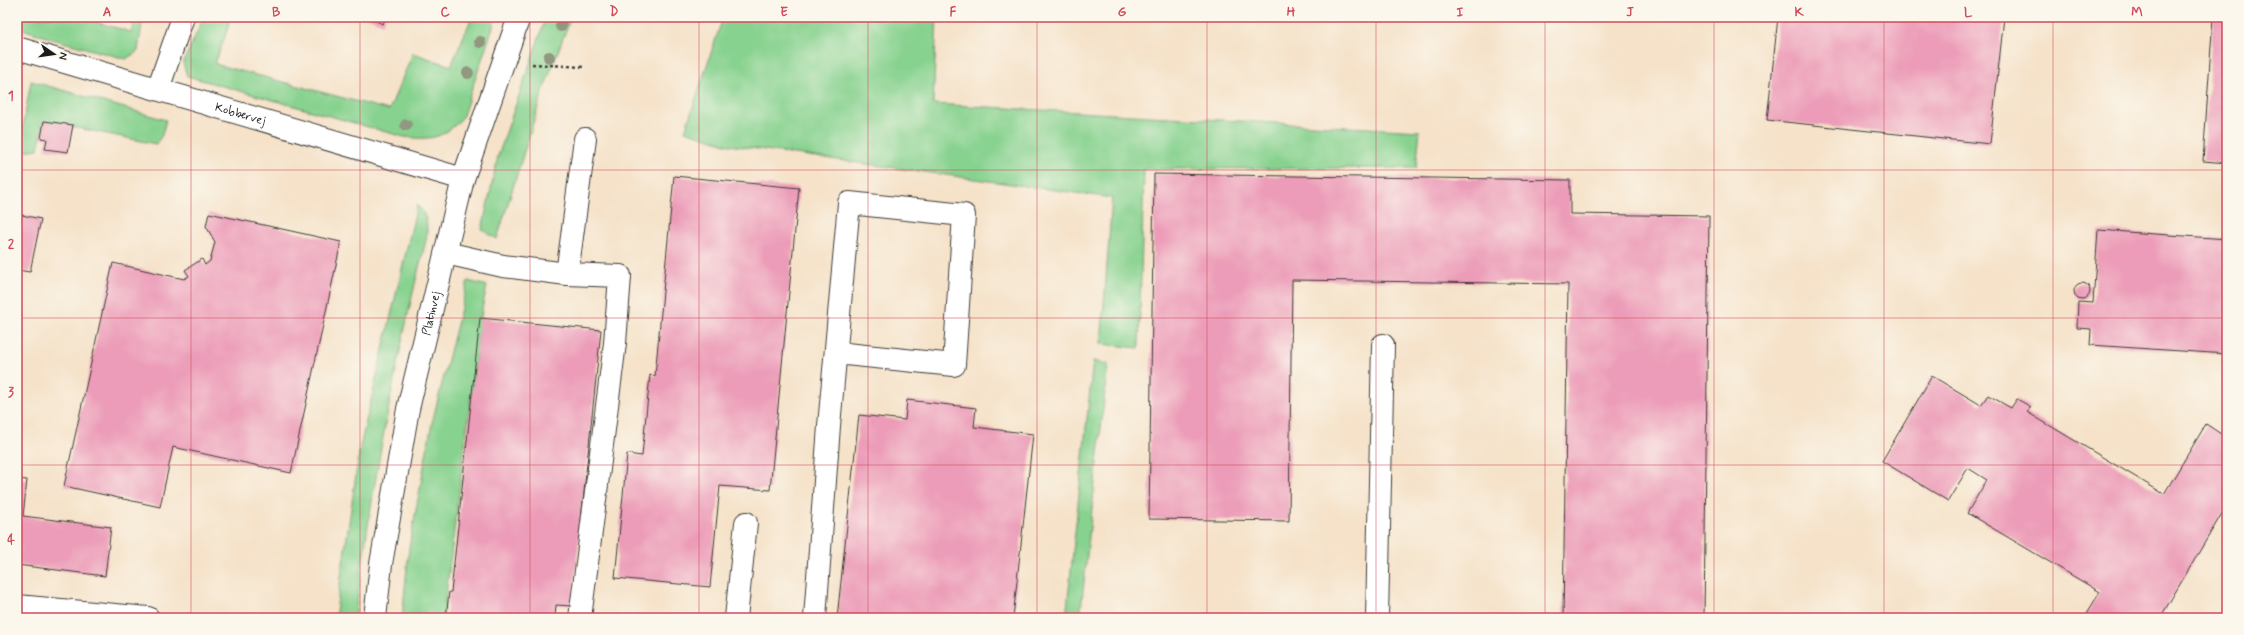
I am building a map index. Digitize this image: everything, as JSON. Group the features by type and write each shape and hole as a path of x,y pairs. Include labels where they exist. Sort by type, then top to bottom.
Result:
{"street":[{"path":"158,90 183,17"},
{"name":"Platinvej","path":"375,618 381,564 408,409 463,179 519,17"},
{"name":"Kobbervej","path":"18,51 158,90 463,179"},
{"path":"567,274 586,139"},
{"path":"815,618 836,352 849,203 964,215 954,365 836,352"},
{"path":"446,253 504,266 567,274 620,276 615,343 580,618"},
{"path":"1377,618 1383,345"},
{"path":"736,618 746,523"},
{"path":"17,606 148,618"}],"path":[{"path":"504,63 583,67"}],"green space":[{"path":"17,17 79,17 131,32 136,17 143,17 138,51 126,59 52,39 17,27"},
{"path":"204,17 229,17 229,25 215,64 389,110 413,53 451,66 472,17 496,18 462,118 449,130 442,134 429,138 422,138 404,137 187,76 183,63"},
{"path":"546,17 571,17 543,91 497,239 482,230 498,156"},
{"path":"723,17 937,17 933,104 1420,131 1416,168 1144,169 1139,348 1101,344 1112,198 729,145 685,131"},
{"path":"31,81 166,120 162,135 156,144 44,121 38,149 18,152"},
{"path":"417,205 426,219 427,235 390,398 367,530 355,618 335,618 360,447"},
{"path":"468,281 487,286 482,309 443,618 402,618 409,548 432,423"},
{"path":"1093,361 1108,364 1080,618 1066,618"}],"building":[{"path":"366,17 386,17 383,24"},
{"path":"1778,17 2004,17 1990,144 1767,120"},
{"path":"2213,17 2227,17 2227,163 2203,161"},
{"path":"44,121 73,125 68,152 45,149 47,139 41,138"},
{"path":"1154,174 1570,180 1570,214 1709,216 1704,618 1563,618 1568,284 1292,280 1289,521 1149,519"},
{"path":"674,176 799,188 770,490 720,486 710,587 615,578 627,454 642,456 650,375 655,376"},
{"path":"209,213 341,242 291,473 173,447 160,507 64,486 113,263 184,279 189,276 185,270 202,259 205,265 210,261 215,242 206,226"},
{"path":"17,214 41,219 30,272 17,270"},
{"path":"2098,230 2227,239 2227,354 2090,345 2091,329 2077,328 2078,302 2093,303"},
{"path":"2079,283 2085,283 2090,288 2088,297 2085,299 2079,299 2074,294 2074,288"},
{"path":"480,318 601,330 572,606 556,605 555,618 446,618 449,592 451,592"},
{"path":"1932,376 1981,405 1988,395 2011,408 2017,399 2031,407 2027,412 2164,494 2206,424 2227,438 2227,505 2160,618 2084,618 2100,592 1967,513 1987,480 1968,468 1948,501 1882,461"},
{"path":"907,400 976,408 974,427 1033,434 1013,618 837,618 859,415 905,420"},
{"path":"17,479 27,480 23,516 111,527 105,576 17,565"}]}
